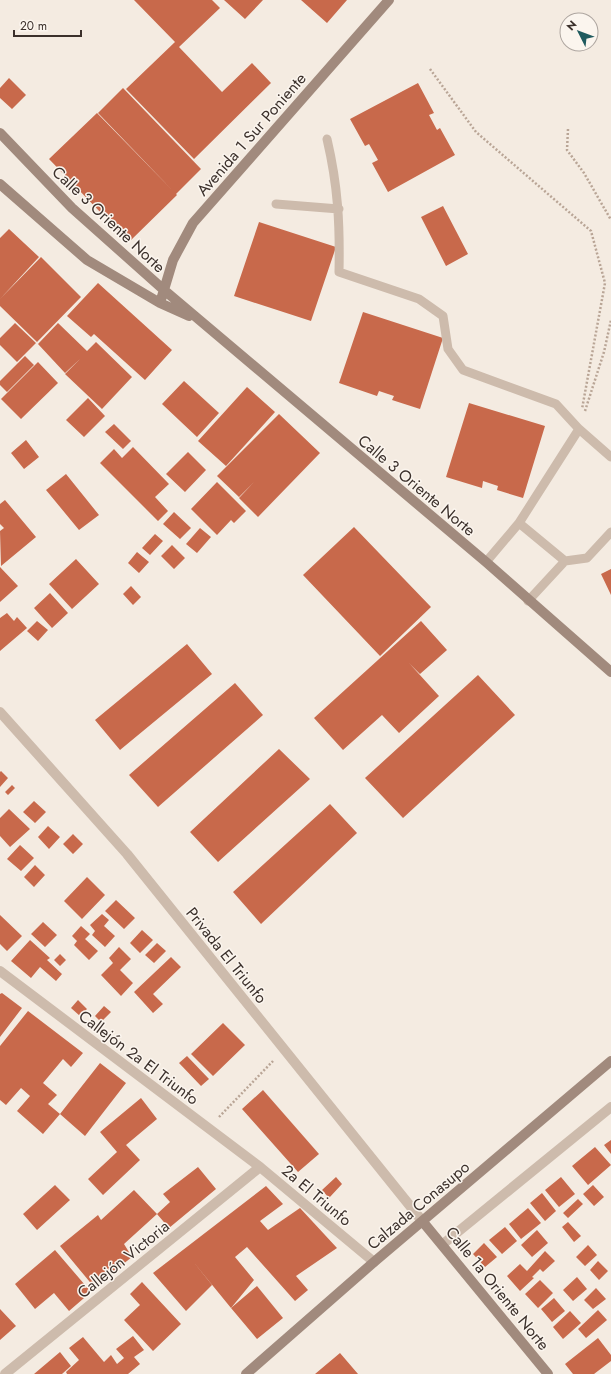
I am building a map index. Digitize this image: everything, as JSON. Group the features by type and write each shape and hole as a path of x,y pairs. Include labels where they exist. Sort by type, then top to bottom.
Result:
{"street":[{"name":"Avenida 1 Sur Poniente","path":"160,303 173,260 193,223 389,0"},
{"name":"Calle 3 Oriente Norte","path":"2,138 72,208 164,290 486,562 528,601 611,672"},
{"name":"Calle 3 Oriente Norte","path":"0,184 87,260 160,303 202,323"},
{"name":"Privada El Triunfo","path":"0,712 127,854 423,1222"},
{"name":"Callejón 2a El Triunfo","path":"0,971 260,1167"},
{"name":"Calzada Conasupo","path":"246,1374 374,1262 611,1061"},
{"path":"443,1244 611,1107"},
{"name":"2a El Triunfo","path":"260,1167 374,1262"},
{"name":"Callejón Victoria","path":"5,1374 260,1167"},
{"name":"Calle 1a Oriente Norte","path":"423,1222 443,1244 548,1374"}],"lane":[{"path":"327,139 335,175 339,209 339,272 419,299 443,316 448,349 463,370 556,404 579,429 611,457"},
{"path":"276,204 339,209"},
{"path":"486,562 519,523 579,429"},
{"path":"519,523 565,561"},
{"path":"528,601 565,561 587,558 611,532"}],"path":[{"path":"430,69 476,132 591,231 605,282 579,429"},
{"path":"568,129 567,150 584,173 611,220"},
{"path":"579,429 604,352 611,320"},
{"path":"208,1128 284,1049"}],"building":[{"path":"134,0 212,0 220,8 179,47 222,92 252,63 271,83 194,159 126,89 175,42"},
{"path":"224,0 263,0 245,19"},
{"path":"301,0 347,0 327,23"},
{"path":"9,78 26,95 12,109 0,98 0,88"},
{"path":"418,83 434,113 429,115 437,130 440,128 455,155 388,192 372,163 378,160 369,144 365,146 350,119"},
{"path":"123,88 201,169 176,194 98,113"},
{"path":"97,113 177,195 129,242 49,159"},
{"path":"443,206 468,254 446,266 421,217"},
{"path":"259,222 336,247 311,321 234,296"},
{"path":"9,229 39,257 0,299 0,238"},
{"path":"41,257 81,297 37,342 0,306 0,299"},
{"path":"98,283 172,350 145,380 94,334 91,337 67,316"},
{"path":"363,312 443,338 420,409 392,400 394,396 379,391 377,396 339,383"},
{"path":"15,323 36,343 17,362 0,345 0,338"},
{"path":"58,323 87,351 96,342 132,377 102,409 65,374 80,359 65,373 38,344"},
{"path":"25,356 34,365 7,392 0,385 0,381"},
{"path":"38,362 58,383 21,419 1,399"},
{"path":"184,381 219,413 197,437 162,404"},
{"path":"247,387 275,412 226,466 198,441"},
{"path":"88,398 105,416 84,437 66,420"},
{"path":"469,403 545,426 523,498 497,490 498,486 483,481 482,488 446,477"},
{"path":"279,414 320,453 258,517 239,498 254,482 239,497 217,476"},
{"path":"114,424 131,441 123,449 105,432"},
{"path":"26,440 39,457 24,469 11,453"},
{"path":"133,447 169,484 155,497 168,511 158,521 100,463 114,449 122,458"},
{"path":"188,452 206,470 185,492 166,474"},
{"path":"66,474 99,515 79,530 46,490"},
{"path":"217,482 246,511 234,523 231,520 217,535 191,509"},
{"path":"5,500 36,537 1,566 0,531 4,528 0,524 0,504"},
{"path":"174,512 191,528 180,539 163,524"},
{"path":"354,527 431,607 380,656 303,575"},
{"path":"200,528 211,537 197,553 186,544"},
{"path":"155,534 163,541 150,555 142,548"},
{"path":"172,545 185,558 174,569 161,556"},
{"path":"137,552 149,562 139,573 128,563"},
{"path":"76,559 99,584 72,609 49,584"},
{"path":"0,567 18,586 0,602"},
{"path":"611,569 611,595 601,574"},
{"path":"131,586 141,597 133,605 123,594"},
{"path":"50,593 68,613 52,628 34,608"},
{"path":"7,613 14,621 17,617 27,628 0,651 0,618"},
{"path":"37,621 48,630 38,641 27,631"},
{"path":"421,621 447,650 420,674 409,663 439,696 399,733 382,715 343,750 314,718"},
{"path":"187,644 212,674 120,750 95,720"},
{"path":"478,675 515,715 403,818 365,778"},
{"path":"235,683 263,715 158,807 129,775"},
{"path":"279,749 310,779 218,862 190,832"},
{"path":"1,771 8,778 0,787 0,772"},
{"path":"12,785 15,788 8,795 5,792"},
{"path":"34,801 46,812 35,823 23,812"},
{"path":"330,804 357,833 261,924 233,892"},
{"path":"9,809 30,829 10,847 0,836 0,818"},
{"path":"48,826 60,837 49,849 38,837"},
{"path":"73,834 83,844 73,854 63,844"},
{"path":"20,845 34,858 21,871 7,859"},
{"path":"35,865 45,875 34,887 24,877"},
{"path":"87,877 105,895 82,919 64,901"},
{"path":"116,900 135,918 124,929 105,911"},
{"path":"102,914 109,920 104,926 115,936 105,947 92,935 95,931 90,925"},
{"path":"0,915 22,936 7,951 0,944"},
{"path":"43,922 57,935 45,947 31,934"},
{"path":"81,926 90,934 85,939 98,951 89,960 74,945 77,941 72,936"},
{"path":"142,930 153,940 140,953 130,943"},
{"path":"30,940 50,958 47,960 62,974 56,981 40,967 31,978 11,961"},
{"path":"157,943 166,951 154,963 145,955"},
{"path":"119,947 131,959 120,970 133,983 121,996 101,975 113,963 109,958"},
{"path":"60,954 66,960 60,966 54,960"},
{"path":"171,957 181,967 153,994 163,1004 153,1013 134,992"},
{"path":"2,993 22,1008 0,1037 0,994"},
{"path":"78,1000 87,1009 80,1016 71,1008"},
{"path":"104,1006 111,1012 101,1022 95,1016"},
{"path":"28,1011 83,1053 71,1067 63,1059 43,1083 57,1095 48,1104 60,1114 43,1134 17,1111 30,1096 21,1088 6,1105 0,1100 0,1046"},
{"path":"223,1023 245,1045 213,1076 191,1054"},
{"path":"187,1056 209,1079 201,1086 179,1063"},
{"path":"100,1063 126,1083 85,1136 60,1114"},
{"path":"263,1090 319,1154 298,1172 242,1109"},
{"path":"141,1098 157,1119 126,1145 140,1160 103,1195 88,1179 117,1152 100,1132"},
{"path":"611,1140 611,1154 604,1145"},
{"path":"595,1147 611,1165 588,1185 572,1166"},
{"path":"198,1167 216,1189 169,1228 157,1214 170,1202 163,1194"},
{"path":"336,1177 342,1184 329,1198 322,1190"},
{"path":"561,1177 575,1194 559,1207 545,1190"},
{"path":"55,1185 70,1200 37,1230 23,1214"},
{"path":"593,1185 604,1197 594,1206 583,1194"},
{"path":"266,1186 283,1204 260,1221 268,1230 300,1208 337,1248 296,1276 308,1290 295,1301 247,1247 235,1257 254,1280 231,1308 191,1259 212,1285 186,1311 153,1273"},
{"path":"134,1190 157,1214 124,1244 132,1257 94,1287 60,1246 98,1215 101,1220"},
{"path":"542,1193 556,1211 545,1221 530,1203"},
{"path":"578,1199 583,1204 568,1218 563,1213"},
{"path":"528,1208 541,1223 521,1239 509,1224"},
{"path":"568,1222 581,1236 574,1242 562,1227"},
{"path":"505,1227 517,1241 502,1254 489,1240"},
{"path":"537,1230 548,1243 532,1257 521,1245"},
{"path":"484,1243 497,1257 485,1267 473,1254"},
{"path":"588,1245 597,1255 585,1266 576,1257"},
{"path":"55,1250 91,1292 69,1311 54,1293 35,1309 15,1284"},
{"path":"545,1251 555,1261 543,1272 540,1269 532,1277 534,1278 520,1291 507,1276 520,1264 527,1271"},
{"path":"598,1261 608,1271 599,1280 590,1270"},
{"path":"577,1277 587,1289 573,1301 563,1290"},
{"path":"540,1280 553,1293 538,1308 525,1294"},
{"path":"142,1282 181,1324 153,1351 124,1320 140,1305 130,1294"},
{"path":"257,1286 283,1318 257,1339 231,1308"},
{"path":"596,1288 606,1299 593,1309 584,1300"},
{"path":"554,1298 565,1311 552,1322 541,1309"},
{"path":"0,1309 16,1326 0,1340"},
{"path":"598,1310 607,1320 586,1338 578,1329"},
{"path":"570,1311 581,1323 563,1339 553,1327"},
{"path":"133,1336 144,1350 134,1357 140,1364 128,1374 67,1374 66,1372 79,1360 69,1348 83,1337 104,1362 111,1355 117,1364 124,1358 116,1349"},
{"path":"598,1338 611,1355 611,1361 594,1374 573,1374 565,1364"},
{"path":"60,1352 71,1366 62,1374 34,1374"},
{"path":"340,1353 358,1374 315,1374"}]}
